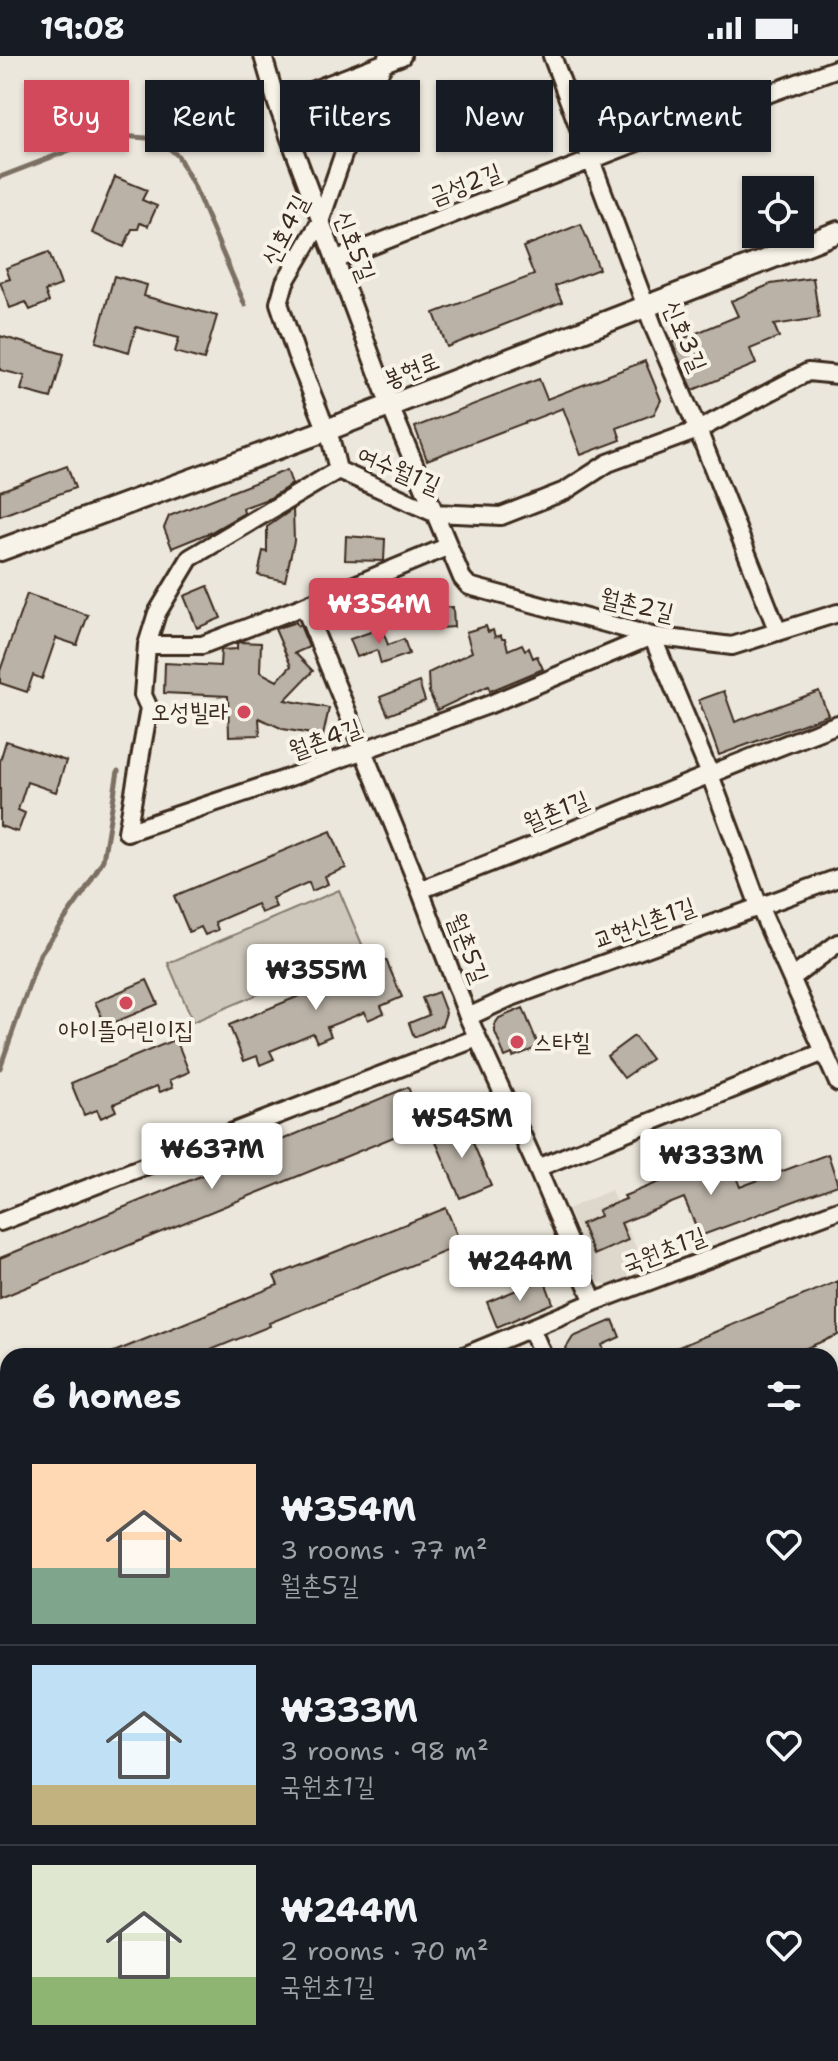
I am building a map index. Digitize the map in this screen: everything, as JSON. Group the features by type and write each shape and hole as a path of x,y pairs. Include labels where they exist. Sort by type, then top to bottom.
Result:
{"street":[{"name":"신호5길","path":"263,56 320,222 434,513"},
{"name":"신호3길","path":"552,56 646,306 778,632"},
{"path":"277,104 393,58"},
{"name":"신호4길","path":"338,470 327,430 279,303 285,282 320,222 361,103 393,58"},
{"name":"금성2길","path":"335,260 838,68"},
{"name":"봉현로","path":"0,550 327,430 838,232"},
{"name":"여수월1길","path":"149,708 143,695 147,645 157,613 190,558 338,470 434,513 501,516 565,491 608,463 698,430 808,372 838,375"},
{"name":"월촌2길","path":"434,513 462,578 469,586 652,636 732,646 838,613"},
{"path":"147,645 202,645 449,546"},
{"name":"월촌5길","path":"304,606 420,890 468,1017 594,1302"},
{"path":"652,636 709,772 759,906 838,1083"},
{"name":"월촌4길","path":"149,708 127,832 488,705 652,636"},
{"name":"월촌1길","path":"420,890 534,847 709,772 838,724"},
{"name":"교현신촌1길","path":"468,1017 509,998 838,878"},
{"path":"792,978 838,943"},
{"path":"0,1222 477,1038"},
{"path":"537,1168 824,1052"},
{"name":"국원초1길","path":"483,1348 594,1302 838,1210"},
{"path":"531,1328 540,1348"}],"shaded area":[{"path":"339,890 364,949 193,1022 168,963"},
{"path":"611,1190 646,1271 610,1286 599,1282 568,1209"}],"building":[{"path":"115,177 147,190 142,200 157,206 148,226 140,223 138,229 132,229 124,247 92,233"},
{"path":"581,224 599,269 555,286 562,302 447,347 434,313 534,275 523,247"},
{"path":"49,252 61,285 45,291 49,302 30,310 26,302 10,308 0,282 10,279 6,268"},
{"path":"114,276 147,285 144,296 217,316 204,360 175,352 179,338 136,327 129,352 96,342"},
{"path":"813,278 819,318 774,325 779,337 750,349 756,364 693,390 672,343 738,316 731,301 771,284"},
{"path":"0,336 64,354 51,398 21,390 25,376 0,370"},
{"path":"645,361 661,400 654,414 617,428 621,440 581,455 563,408 427,460 415,427 539,379 547,399"},
{"path":"67,466 75,488 0,516 0,491"},
{"path":"287,470 292,484 270,498 243,508 244,513 211,532 172,548 164,528 169,516"},
{"path":"293,509 294,541 285,581 258,575 263,551 267,552 267,527"},
{"path":"346,536 385,539 384,561 345,560"},
{"path":"208,586 221,618 197,628 184,596"},
{"path":"27,594 88,615 77,645 56,638 42,679 33,675 27,692 0,683 0,671"},
{"path":"453,607 454,627 426,629 426,613 431,613 431,608"},
{"path":"296,622 309,647 295,653 313,671 285,700 329,708 323,736 283,729 259,718 260,735 229,736 228,696 164,693 165,663 220,666 221,650 237,649 240,642 261,643 260,672 277,681 291,666 275,629"},
{"path":"486,626 488,632 493,630 495,637 501,635 505,639 508,650 522,644 525,650 529,648 543,669 490,691 488,686 437,710 429,692 428,673 472,652 466,632"},
{"path":"382,628 388,645 404,639 409,654 381,664 377,650 357,657 350,639"},
{"path":"419,682 425,701 388,715 380,697"},
{"path":"724,691 735,722 819,691 828,715 719,755 699,700"},
{"path":"6,741 66,761 56,792 27,782 18,810 25,813 18,832 0,826 0,761"},
{"path":"331,831 346,868 325,876 328,884 312,891 309,882 272,898 276,907 261,913 257,904 215,922 218,930 205,935 201,927 189,932 174,896"},
{"path":"386,960 402,997 381,1006 384,1013 368,1020 365,1012 327,1027 331,1036 317,1042 313,1033 270,1051 274,1059 260,1065 257,1056 244,1061 229,1025"},
{"name":"아이뜰어린이집","path":"147,980 158,1004 106,1026 95,1002"},
{"path":"438,992 446,1013 442,1025 414,1037 409,1023 429,1015 422,998"},
{"name":"스타힐","path":"523,1008 539,1047 505,1057 495,1024 499,1018"},
{"path":"634,1036 651,1059 624,1078 607,1056"},
{"path":"176,1039 189,1072 170,1080 173,1087 160,1092 157,1086 113,1104 116,1111 101,1118 97,1110 84,1115 71,1083"},
{"path":"408,1087 423,1125 0,1298 0,1258"},
{"path":"464,1122 491,1185 460,1198 433,1135"},
{"path":"725,1149 740,1187 828,1154 838,1185 700,1236 684,1198 621,1223 628,1240 594,1255 581,1224 600,1216 598,1210 680,1174 677,1167"},
{"path":"446,1208 461,1245 269,1323 270,1326 216,1348 124,1348 278,1285 274,1276"},
{"path":"544,1279 553,1303 497,1327 487,1302"},
{"path":"838,1281 838,1335 806,1348 676,1348"},
{"path":"613,1320 620,1337 602,1345 603,1348 566,1348 573,1337"}],"waterway":[{"path":"0,177 109,135 159,139 178,156 193,184 245,305"},
{"path":"0,1068 40,954 103,860 118,771"}],"place":[{"name":"오성빌라","path":"244,712"},
{"name":"아이뜰어린이집","path":"126,1003"},
{"name":"스타힐","path":"517,1042"}]}
